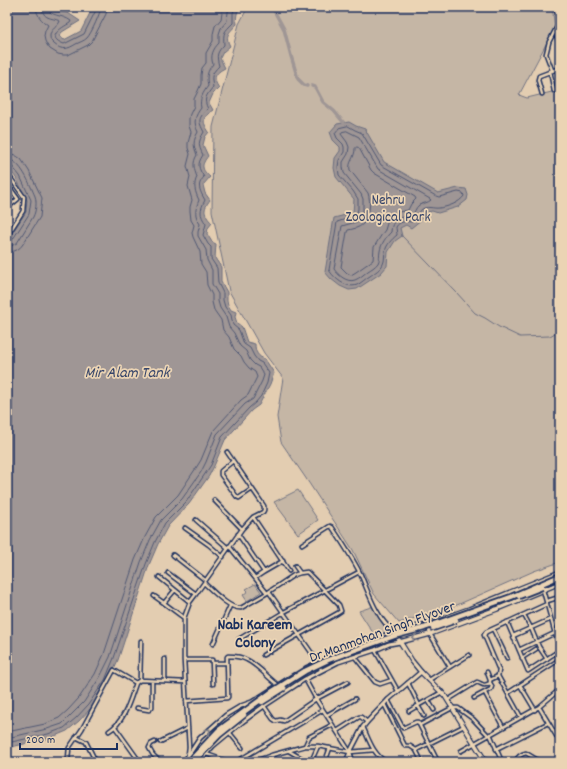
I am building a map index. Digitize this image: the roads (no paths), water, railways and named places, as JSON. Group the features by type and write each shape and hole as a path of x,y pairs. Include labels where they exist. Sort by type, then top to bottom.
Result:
{"highway":[{"name":"Dr.Manmohan Singh Flyover","path":"189,762 219,730 270,693 305,671 352,651 397,635 432,626 560,578"},
{"name":"Dr.Manmohan Singh Flyover","path":"193,762 219,735 251,710 313,670 394,638 438,627 532,592 560,578"}],"main road":[{"path":"486,762 448,700 442,692 421,672 394,632 427,624 469,609 560,572"},
{"path":"400,642 430,634 560,583"}],"street":[{"path":"554,91 551,71 546,54 560,21 556,7"},
{"path":"555,31 560,45"},
{"path":"542,94 538,80 539,76 560,68"},
{"path":"7,173 24,197 22,211 7,236"},
{"path":"7,208 18,199 8,186"},
{"path":"188,756 190,747 185,682 184,618 190,602 238,534 253,517 263,512 265,508 226,452"},
{"path":"233,462 221,470 221,475 239,498 252,489"},
{"path":"214,500 242,529"},
{"path":"253,517 289,571"},
{"path":"196,520 229,547 268,592 284,612 318,662 321,670"},
{"path":"184,762 200,738 226,715 241,706 252,702 318,662 394,632 384,621 374,604 360,572 331,526 302,544"},
{"path":"184,528 209,545 223,557"},
{"path":"238,534 264,572"},
{"path":"173,555 230,606 241,608 294,575 307,572 339,605 341,611 338,613 263,655"},
{"path":"255,578 283,561"},
{"path":"294,566 300,573"},
{"path":"239,639 284,612 360,572"},
{"path":"168,573 196,594"},
{"path":"159,577 190,602"},
{"path":"164,603 175,590"},
{"path":"507,622 528,671 560,649 543,590"},
{"path":"154,596 184,618"},
{"path":"521,718 498,676 499,670 484,635 493,628 524,615 560,597"},
{"path":"213,644 230,606"},
{"path":"524,615 536,642 547,659"},
{"path":"513,636 551,619"},
{"path":"427,624 430,634 450,667"},
{"path":"493,628 507,658"},
{"path":"519,650 555,632"},
{"path":"556,637 560,634"},
{"path":"140,680 141,640"},
{"path":"199,762 213,746 229,732 264,706 305,679 338,662 400,642"},
{"path":"522,658 536,649"},
{"path":"375,650 398,691"},
{"path":"186,701 228,697 228,656 240,657 247,660 257,666 278,685"},
{"path":"429,680 469,656"},
{"path":"355,657 375,682 380,684 392,680"},
{"path":"165,659 165,681"},
{"path":"508,693 560,659"},
{"path":"184,660 211,660 212,663 227,663"},
{"path":"212,663 213,684"},
{"path":"68,759 68,748 82,729 114,670 136,683"},
{"path":"346,762 363,727 367,722 388,700 421,672"},
{"path":"474,698 492,688 487,672"},
{"path":"448,700 477,682 481,685 488,684 498,676"},
{"path":"305,679 350,752 353,762"},
{"path":"109,731 116,727 126,711 136,683 140,680 185,682"},
{"path":"137,708 149,710 152,708 152,681"},
{"path":"264,706 273,719 276,721 284,721 316,699 348,682"},
{"path":"408,683 424,716"},
{"path":"520,685 535,710"},
{"path":"461,751 539,708 560,689"},
{"path":"409,711 442,692"},
{"path":"485,693 503,727"},
{"path":"326,715 355,699"},
{"path":"388,700 403,728 417,722 420,725 438,762"},
{"path":"428,700 434,710"},
{"path":"384,704 405,746 410,746 416,750 422,762"},
{"path":"420,725 452,708 458,708 473,719 489,735 502,762"},
{"path":"539,708 560,742"},
{"path":"236,762 323,710"},
{"path":"337,731 359,717 367,722"},
{"path":"496,749 548,724"},
{"path":"305,746 309,737 332,725"},
{"path":"416,750 464,726"},
{"path":"116,727 140,762"},
{"path":"363,727 374,750 386,762"},
{"path":"160,742 188,728"},
{"path":"229,732 242,748"},
{"path":"76,737 85,742 96,762"},
{"path":"155,742 151,744 149,748 160,762"},
{"path":"253,762 305,746 318,746 350,752 374,750"},
{"path":"312,762 318,746"},
{"path":"325,762 330,748"},
{"path":"289,751 308,762"},
{"path":"515,762 526,753 541,762"},
{"path":"206,754 229,762"},
{"path":"272,755 273,762"},
{"path":"188,756 193,762"}],"water":[{"name":"Mir Alam Tank","path":"7,7 51,7 52,10 68,13 80,21 62,32 59,36 64,40 81,31 93,7 241,7 237,15 237,24 228,36 230,46 223,52 220,58 225,68 217,74 215,79 219,88 213,94 209,103 213,110 204,120 209,132 205,137 203,145 208,156 203,164 203,167 205,172 210,177 203,185 205,193 210,200 206,206 205,212 212,223 208,228 207,234 212,242 216,244 215,258 221,267 221,282 227,292 228,305 231,310 236,312 235,317 237,323 242,327 247,342 255,344 257,354 265,359 274,373 259,405 252,410 225,440 209,476 189,504 168,526 158,544 149,565 118,660 108,682 91,708 67,731 50,738 7,748 7,238 10,236 26,212 27,200 16,178 7,166"},
{"path":"349,122 365,129 384,162 438,193 458,188 466,189 468,195 467,200 458,207 438,213 432,211 424,213 422,219 411,228 406,225 400,228 402,236 395,241 388,252 387,266 381,273 357,289 349,290 340,286 325,272 334,218 353,213 354,199 336,177 334,168 335,158 340,151 340,147 333,140 330,132 337,124"}],"waterway":[{"path":"272,7 284,29 298,79 307,86"},
{"path":"312,86 315,87 323,102 334,111 344,123"},
{"path":"402,236 475,313 520,337 550,336 560,330"}],"district":[{"name":"Nabi Kareem Colony","path":"255,632"}],"park label":[{"name":"Nehru Zoological Park","path":"388,208"}]}
